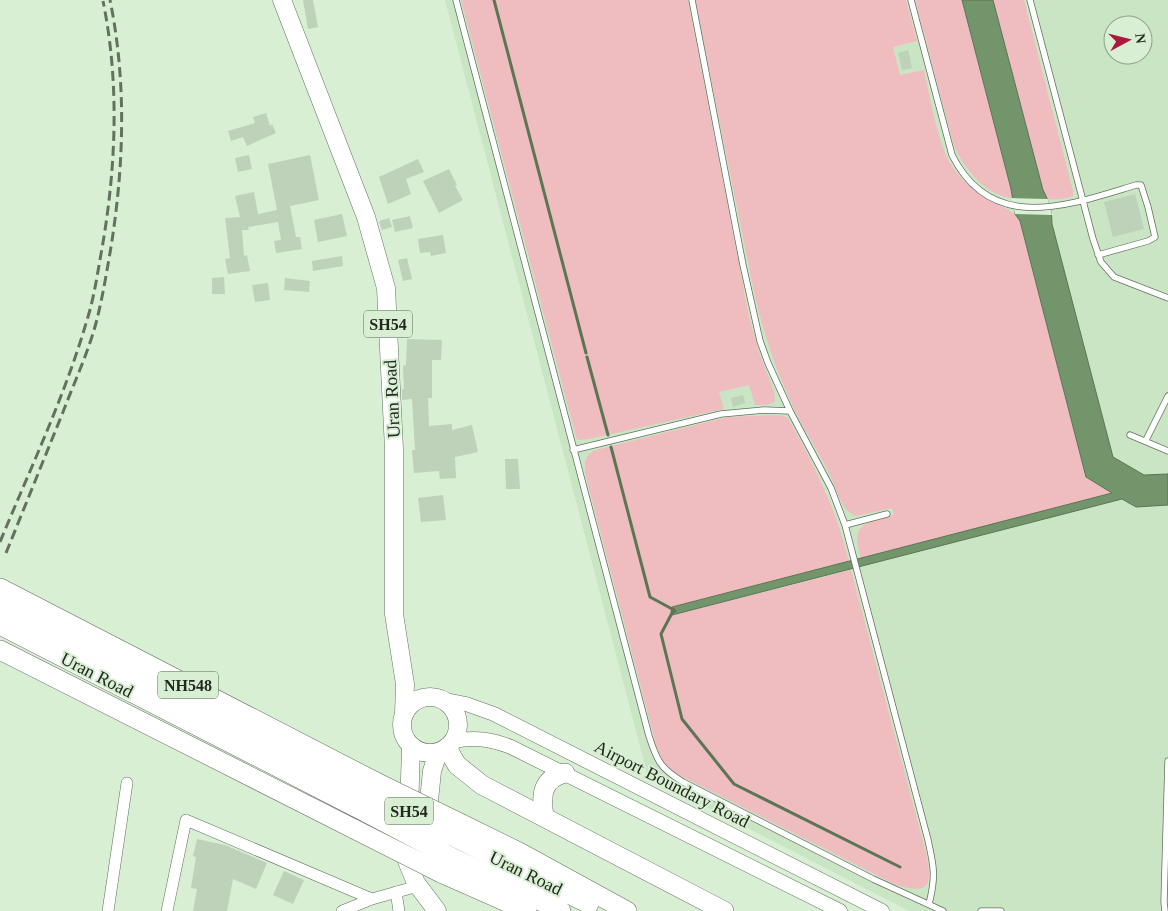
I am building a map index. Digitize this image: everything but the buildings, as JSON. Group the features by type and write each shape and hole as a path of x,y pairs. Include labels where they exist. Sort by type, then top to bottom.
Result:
{"highway":[{"name":"NH548","path":"0,588 370,797"},
{"name":"Uran Road","path":"0,608 370,797 447,855 561,911"},
{"name":"Uran Road","path":"0,625 370,797 459,831 590,905 609,902 627,911"},
{"path":"0,650 441,873 526,911"},
{"path":"446,748 457,766 482,785 724,911"},
{"path":"544,817 543,793 546,784 554,776 564,773"}],"main road":[{"name":"Uran Road","path":"282,0 366,217 386,288 394,449 394,614 405,684 404,714"},
{"name":"Uran Road","path":"402,667 412,682 422,691 437,698"},
{"path":"415,880 422,861 432,771 446,748 458,727 455,713 450,705 437,698 424,697 408,706 401,723 405,740 411,747 418,752 428,754 446,748"},
{"name":"SH54","path":"411,747 407,861 415,880 437,911"}],"street":[{"name":"Airport Boundary Road","path":"437,698 466,704 494,714 882,911"},
{"path":"446,748 468,739 494,740 840,911"},
{"path":"108,911 127,783"},
{"path":"166,911 186,820 372,899"},
{"path":"342,911 396,892 415,880"},
{"path":"396,892 399,911"}],"lane":[{"path":"456,0 649,736 662,768 683,782 873,879 943,911"},
{"path":"692,0 752,305 768,363 790,410 827,480 845,525 934,866 934,882 929,904"},
{"path":"910,0 952,155 963,173 980,190 1000,202 1013,206 1050,207 1083,201 1141,185 1155,237 1148,241 1098,255"},
{"path":"1030,0 1098,255 1106,270 1114,277 1168,298"},
{"path":"1146,440 1168,396"},
{"path":"573,450 721,414 764,410 790,410"},
{"path":"1130,435 1146,440 1168,451"},
{"path":"845,525 887,514"},
{"path":"1165,911 1168,761"},
{"path":"982,911 1001,911"}],"shaded area":[{"path":"445,0 1168,0 1168,911 909,911 648,777"},
{"path":"461,0 688,0 749,316 759,352 774,391 775,402 766,405 755,405 749,385 719,392 724,409 578,440"},
{"path":"695,0 906,0 917,41 893,47 900,75 924,70 941,142 950,163 963,180 979,194 1012,212 1020,221 1086,477 1113,493 861,559 857,538 862,527 867,523 894,515 892,508 856,516 846,510 826,467 795,411 776,366 765,335 753,287"},
{"path":"915,0 1024,0 1073,196 1064,199 1010,198 991,191 969,171 954,146"},
{"path":"962,0 993,0 1043,190 1050,206 1052,224 1113,457 1144,475 1168,474 1168,505 1136,507 1122,499 672,615 672,607 1112,493 1086,477 1020,221 1015,214 1011,189"},
{"path":"773,415 788,418 807,453 824,488 838,524 849,562 672,607 671,611 673,615 851,570 926,853 929,873 926,885 922,888 915,889 894,884 673,772 665,766 656,745 586,477 585,461 596,450 727,417"}],"pier":[{"path":"1011,198 1048,199 1052,215 1015,214"}],"waterway":[{"path":"494,0 586,353"},
{"path":"587,357 608,435"},
{"path":"611,447 650,597 674,610"},
{"path":"675,611 672,613 661,634 682,719 734,784 900,867"}],"railway":[{"path":"6,553 85,357 93,334 104,288 115,221 122,126 119,63 110,0"},
{"path":"0,542 68,376 92,304 106,223 113,159 114,96 112,64 103,1"}]}
